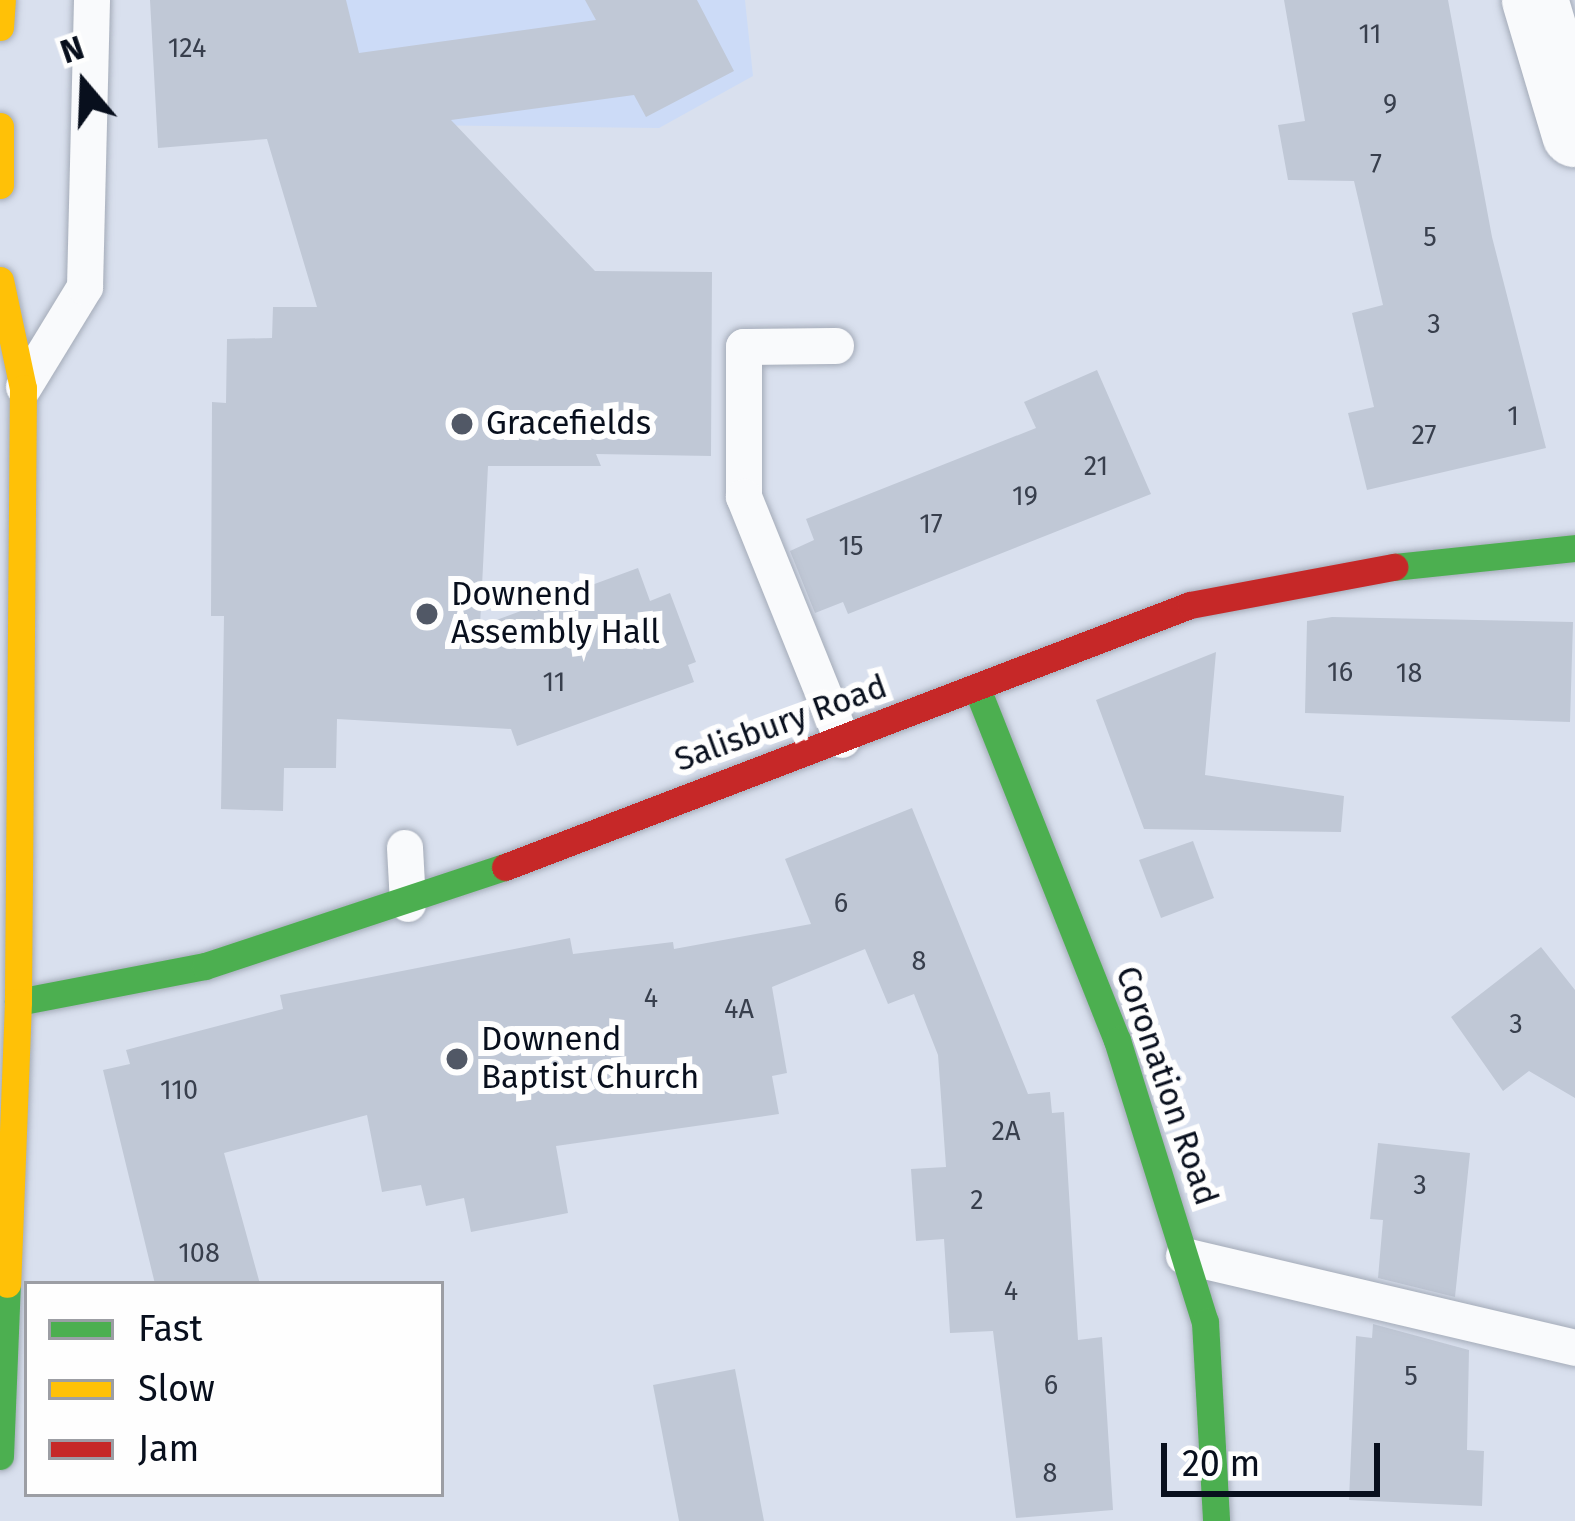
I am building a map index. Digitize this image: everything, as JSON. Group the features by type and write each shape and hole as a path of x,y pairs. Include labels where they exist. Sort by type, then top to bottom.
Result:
{"street":[{"path":"0,27 2,0"},
{"path":"1535,0 1575,134"},
{"path":"0,126 0,185"},
{"path":"0,280 23,388 18,1002 8,1072 0,1456"},
{"name":"Salisbury Road","path":"18,1002 205,966 408,904 978,691 1190,605 1420,561 1575,548"},
{"name":"Coronation Road","path":"978,691 1117,1040 1205,1322 1216,1521"}],"lane":[{"path":"23,388 85,287 92,0"},
{"path":"836,346 744,346 744,496 842,740"},
{"path":"0,547 23,577"},
{"path":"405,848 408,904"},
{"path":"1184,1256 1575,1348"}],"shaded area":[{"path":"223,0 745,0 753,76 659,128 414,125"}],"building":[{"path":"150,0 346,0 359,53 596,20 585,0 697,0 734,71 646,117 634,95 451,120 595,271 712,272 711,456 596,454 601,466 488,466 480,626 638,568 650,601 670,593 696,662 688,665 694,682 517,746 511,729 337,719 336,768 284,768 283,811 221,809 224,616 211,616 212,402 226,403 227,339 272,338 273,307 317,307 267,139 158,148"},
{"path":"1284,0 1448,0 1492,237 1546,448 1367,490 1348,413 1374,407 1352,313 1383,305 1354,181 1288,180 1278,125 1305,121"},
{"path":"1097,370 1151,494 848,614 843,602 815,613 790,551 814,540 806,519 1036,428 1024,402"},
{"path":"1332,617 1573,622 1570,722 1305,713 1307,621"},
{"path":"1216,652 1205,775 1344,796 1341,832 1144,829 1096,700"},
{"path":"912,808 1028,1094 1050,1092 1052,1113 1064,1112 1078,1340 1102,1337 1113,1510 1016,1518 993,1331 950,1333 944,1239 916,1241 911,1169 946,1167 938,1055 914,994 888,1004 865,949 772,987 787,1073 772,1076 779,1114 556,1146 568,1213 471,1232 464,1198 426,1206 421,1185 382,1192 367,1115 224,1153 259,1281 154,1281 103,1070 130,1064 126,1050 283,1009 280,995 570,938 573,954 673,942 674,949 811,924 785,859"},
{"path":"1193,841 1214,898 1161,918 1139,860"},
{"path":"1541,947 1575,990 1575,1098 1529,1071 1503,1091 1451,1017"},
{"path":"1378,1143 1470,1153 1455,1297 1378,1278 1383,1220 1370,1219"},
{"path":"1373,1324 1469,1350 1467,1450 1484,1451 1482,1506 1349,1500 1356,1336 1372,1338"},
{"path":"735,1369 764,1521 679,1521 653,1385"}],"traffic: fast":[{"path":"1394,567 1575,548"},
{"path":"978,691 1117,1040 1205,1322 1216,1521"},
{"path":"18,1002 205,966 505,867"},
{"path":"0,1456 7,1284"}],"traffic: slow":[{"path":"0,27 2,0"},
{"path":"0,126 0,185"},
{"path":"0,280 23,388 18,1002 7,1284"}],"traffic: jam":[{"path":"505,867 1190,605 1394,567"}],"place":[{"name":"Gracefields","path":"462,424"},
{"name":"Downend Assembly Hall","path":"427,614"},
{"name":"Downend Baptist Church","path":"457,1059"}]}
